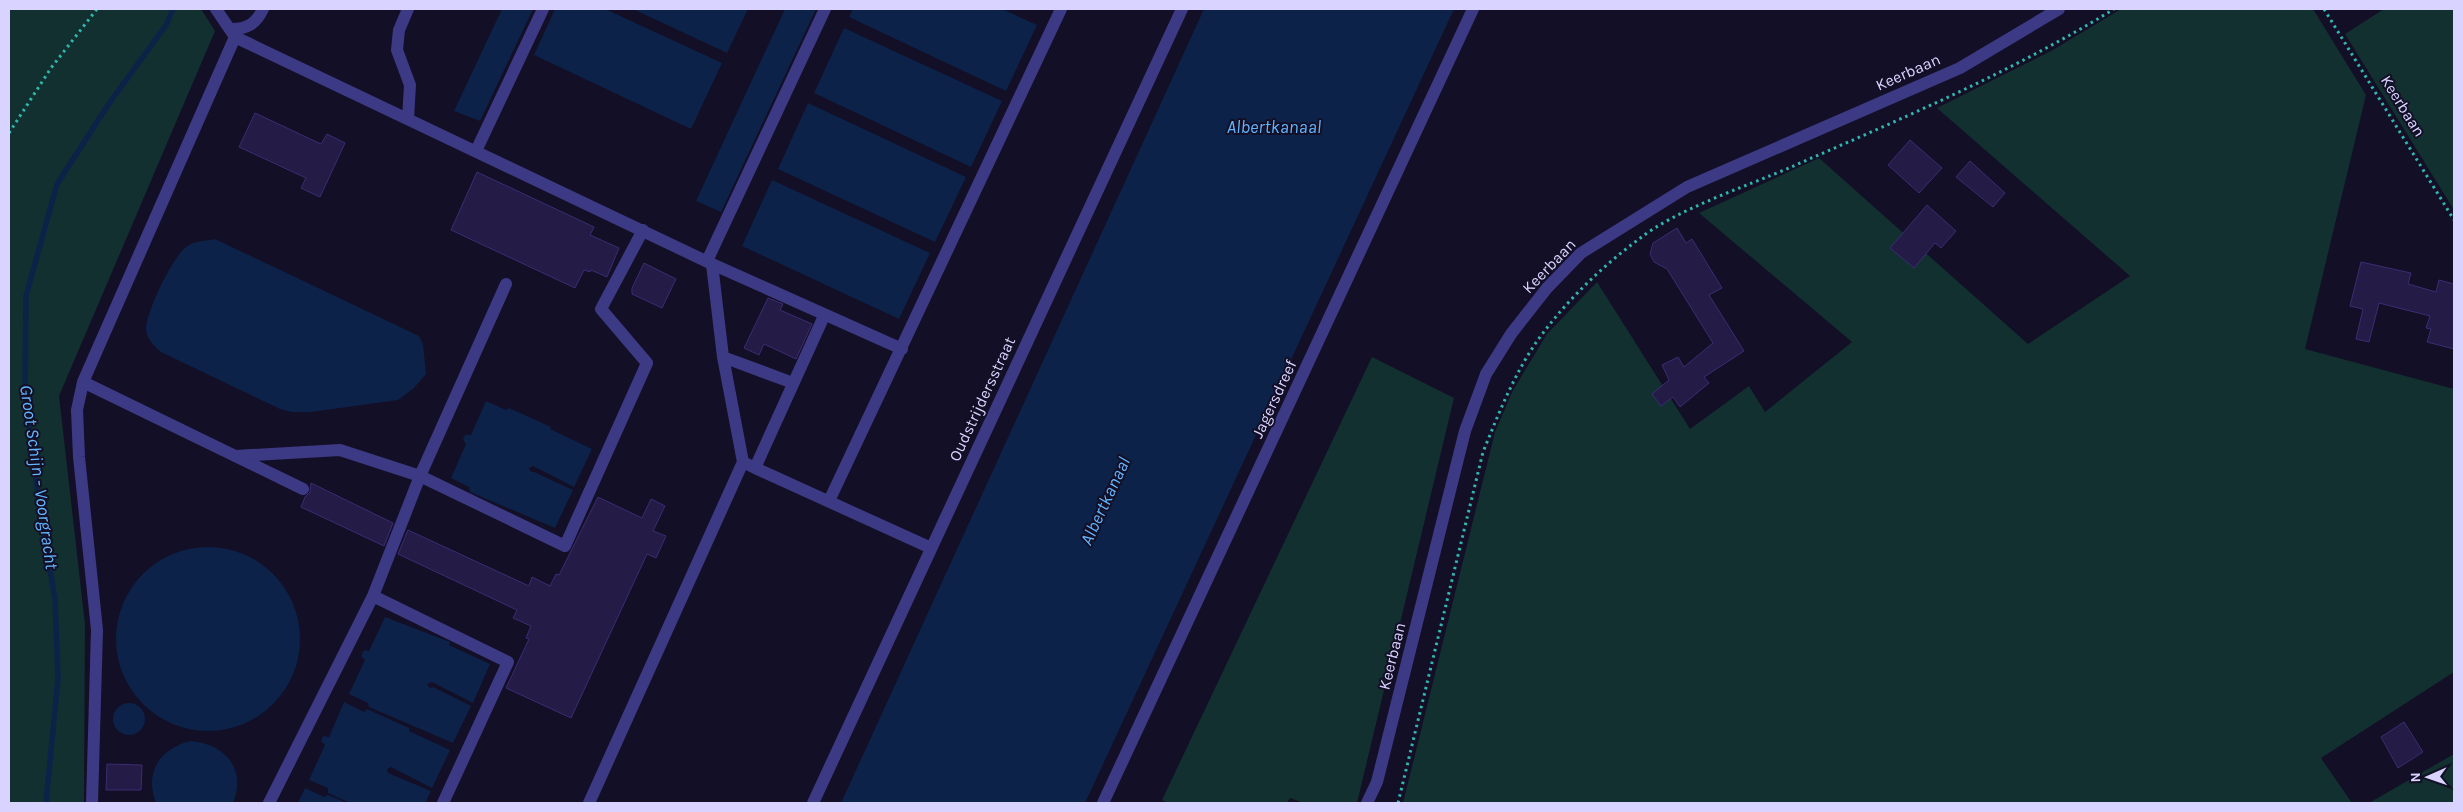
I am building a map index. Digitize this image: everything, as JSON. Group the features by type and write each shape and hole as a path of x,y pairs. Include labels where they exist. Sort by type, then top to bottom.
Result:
{"street":[{"path":"216,9 233,33 709,263 824,316 902,348"},
{"path":"92,803 97,630 79,457 77,410 83,382 233,33 251,25 259,18 263,9"},
{"path":"408,9 398,30 397,50 410,85 408,119"},
{"path":"476,151 543,9"},
{"path":"749,465 723,357 709,263 825,9"},
{"path":"829,501 1061,9"},
{"name":"Oudstrijdersstraat","path":"813,803 1182,9"},
{"name":"Jagersdreef","path":"1104,803 1473,9"},
{"name":"Keerbaan","path":"1367,803 1377,782 1465,431 1486,374 1510,334 1547,288 1581,253 1687,186 1960,68 2059,9"},
{"path":"236,456 340,450 420,476 564,546 647,364 601,309 643,230"},
{"path":"270,803 373,596 420,476 506,284"},
{"path":"589,803 749,465 793,383 824,316"},
{"path":"723,357 793,383"},
{"path":"83,382 303,489"},
{"path":"749,465 931,548"},
{"path":"373,596 508,662 444,803"}],"path":[{"path":"9,134 51,68 97,9"},
{"path":"1398,803 1484,452 1504,401 1534,345 1557,315 1610,262 1641,237 1681,214 1932,105 2068,38 2114,9"},
{"name":"Keerbaan","path":"2324,9 2454,220"}],"green space":[{"path":"9,9 201,9 215,31 59,396 85,624 84,803 9,803"},
{"path":"2121,9 2313,9 2366,95 2305,349 2454,389 2454,672 2321,758 2352,803 1403,803 1495,432 1512,392 1547,334 1597,282 1690,429 1749,386 1765,412 1852,342 1699,213 1819,158 2028,344 2130,276 1937,108 2051,51"},
{"path":"2384,9 2454,9 2454,210 2345,34"},
{"path":"1372,357 1454,398 1357,803 1304,803 1290,798 1287,803 1168,803 1162,800"},
{"path":"2454,754 2454,803 2369,803"}],"water":[{"path":"502,9 533,9 480,121 454,111"},
{"path":"555,9 605,9 722,63 691,129 534,55"},
{"path":"633,9 748,9 727,53"},
{"path":"785,9 816,9 721,212 696,201"},
{"path":"853,9 1002,9 1037,25 1006,91 849,17"},
{"name":"Albertkanaal","path":"1204,9 1454,9 1085,803 841,803"},
{"path":"844,28 1002,101 971,167 814,93"},
{"path":"808,103 966,177 935,242 778,169"},
{"path":"772,180 930,253 899,319 742,246"},
{"path":"215,239 419,336 423,344 426,374 414,388 398,400 311,412 292,412 280,409 161,352 153,345 146,330 150,312 167,273 186,247 196,242"},
{"path":"486,401 506,410 509,408 551,427 550,429 592,449 574,487 533,466 529,468 531,472 573,490 555,528 470,492 469,487 451,478 466,444 463,440 465,435 471,435"},
{"path":"208,547 226,549 243,554 273,574 293,604 298,621 300,639 298,657 293,674 273,704 243,724 226,729 208,731 190,729 173,724 143,704 123,674 118,657 116,639 118,621 123,604 143,574 173,554 190,549"},
{"path":"385,617 450,642 449,645 490,664 473,703 432,682 427,684 430,688 433,687 471,706 453,743 369,707 368,703 349,694 365,660 361,656 364,650 369,651"},
{"path":"344,702 364,712 367,709 409,728 409,731 450,750 432,788 391,767 387,769 388,773 431,791 425,803 350,803 328,793 328,788 309,780 325,745 321,741 323,736 329,737"},
{"path":"129,703 135,704 140,708 144,713 144,725 140,730 135,734 129,735 123,734 118,730 114,725 113,719 114,713 118,708 123,704"},
{"path":"191,741 214,747 230,760 235,769 237,779 237,791 233,803 156,803 152,781 157,763 171,749"},
{"path":"305,788 324,797 328,795 347,803 298,803"}],"building":[{"path":"255,113 321,144 327,134 345,143 320,197 301,188 306,178 239,147"},
{"path":"1910,140 1942,168 1919,193 1888,165"},
{"path":"1970,161 2005,193 1993,207 1956,177"},
{"path":"477,172 594,227 590,235 619,248 607,277 591,270 590,272 584,270 575,288 451,230"},
{"path":"1927,205 1956,231 1941,248 1935,243 1914,268 1890,248"},
{"path":"1677,228 1686,243 1692,239 1722,288 1709,295 1744,351 1704,377 1709,383 1680,407 1673,397 1661,406 1652,394 1669,380 1662,365 1678,357 1684,367 1713,343 1667,269 1654,262 1650,254 1653,243"},
{"path":"2361,262 2411,273 2408,284 2436,292 2439,280 2454,284 2454,349 2427,342 2431,329 2426,328 2430,316 2379,303 2369,342 2356,339 2363,309 2350,306"},
{"path":"644,263 676,279 662,308 632,294 632,288"},
{"path":"768,298 783,304 780,310 812,324 796,359 764,344 759,355 744,348"},
{"path":"311,483 393,523 384,546 301,507 305,497 310,492"},
{"path":"598,497 642,518 651,499 665,506 653,531 666,536 656,558 647,554 571,718 506,688 529,639 526,638 531,626 513,618 517,610 398,554 408,530 529,586 532,577 550,586 556,574 559,575"},
{"path":"2404,722 2423,752 2398,768 2381,737"},
{"path":"107,764 142,765 141,790 106,790"}],"waterway":[{"name":"Groot Schijn - Voorgracht","path":"46,803 58,678 55,599 41,518 25,394 26,296 57,184 108,105 166,25 173,9"}]}
